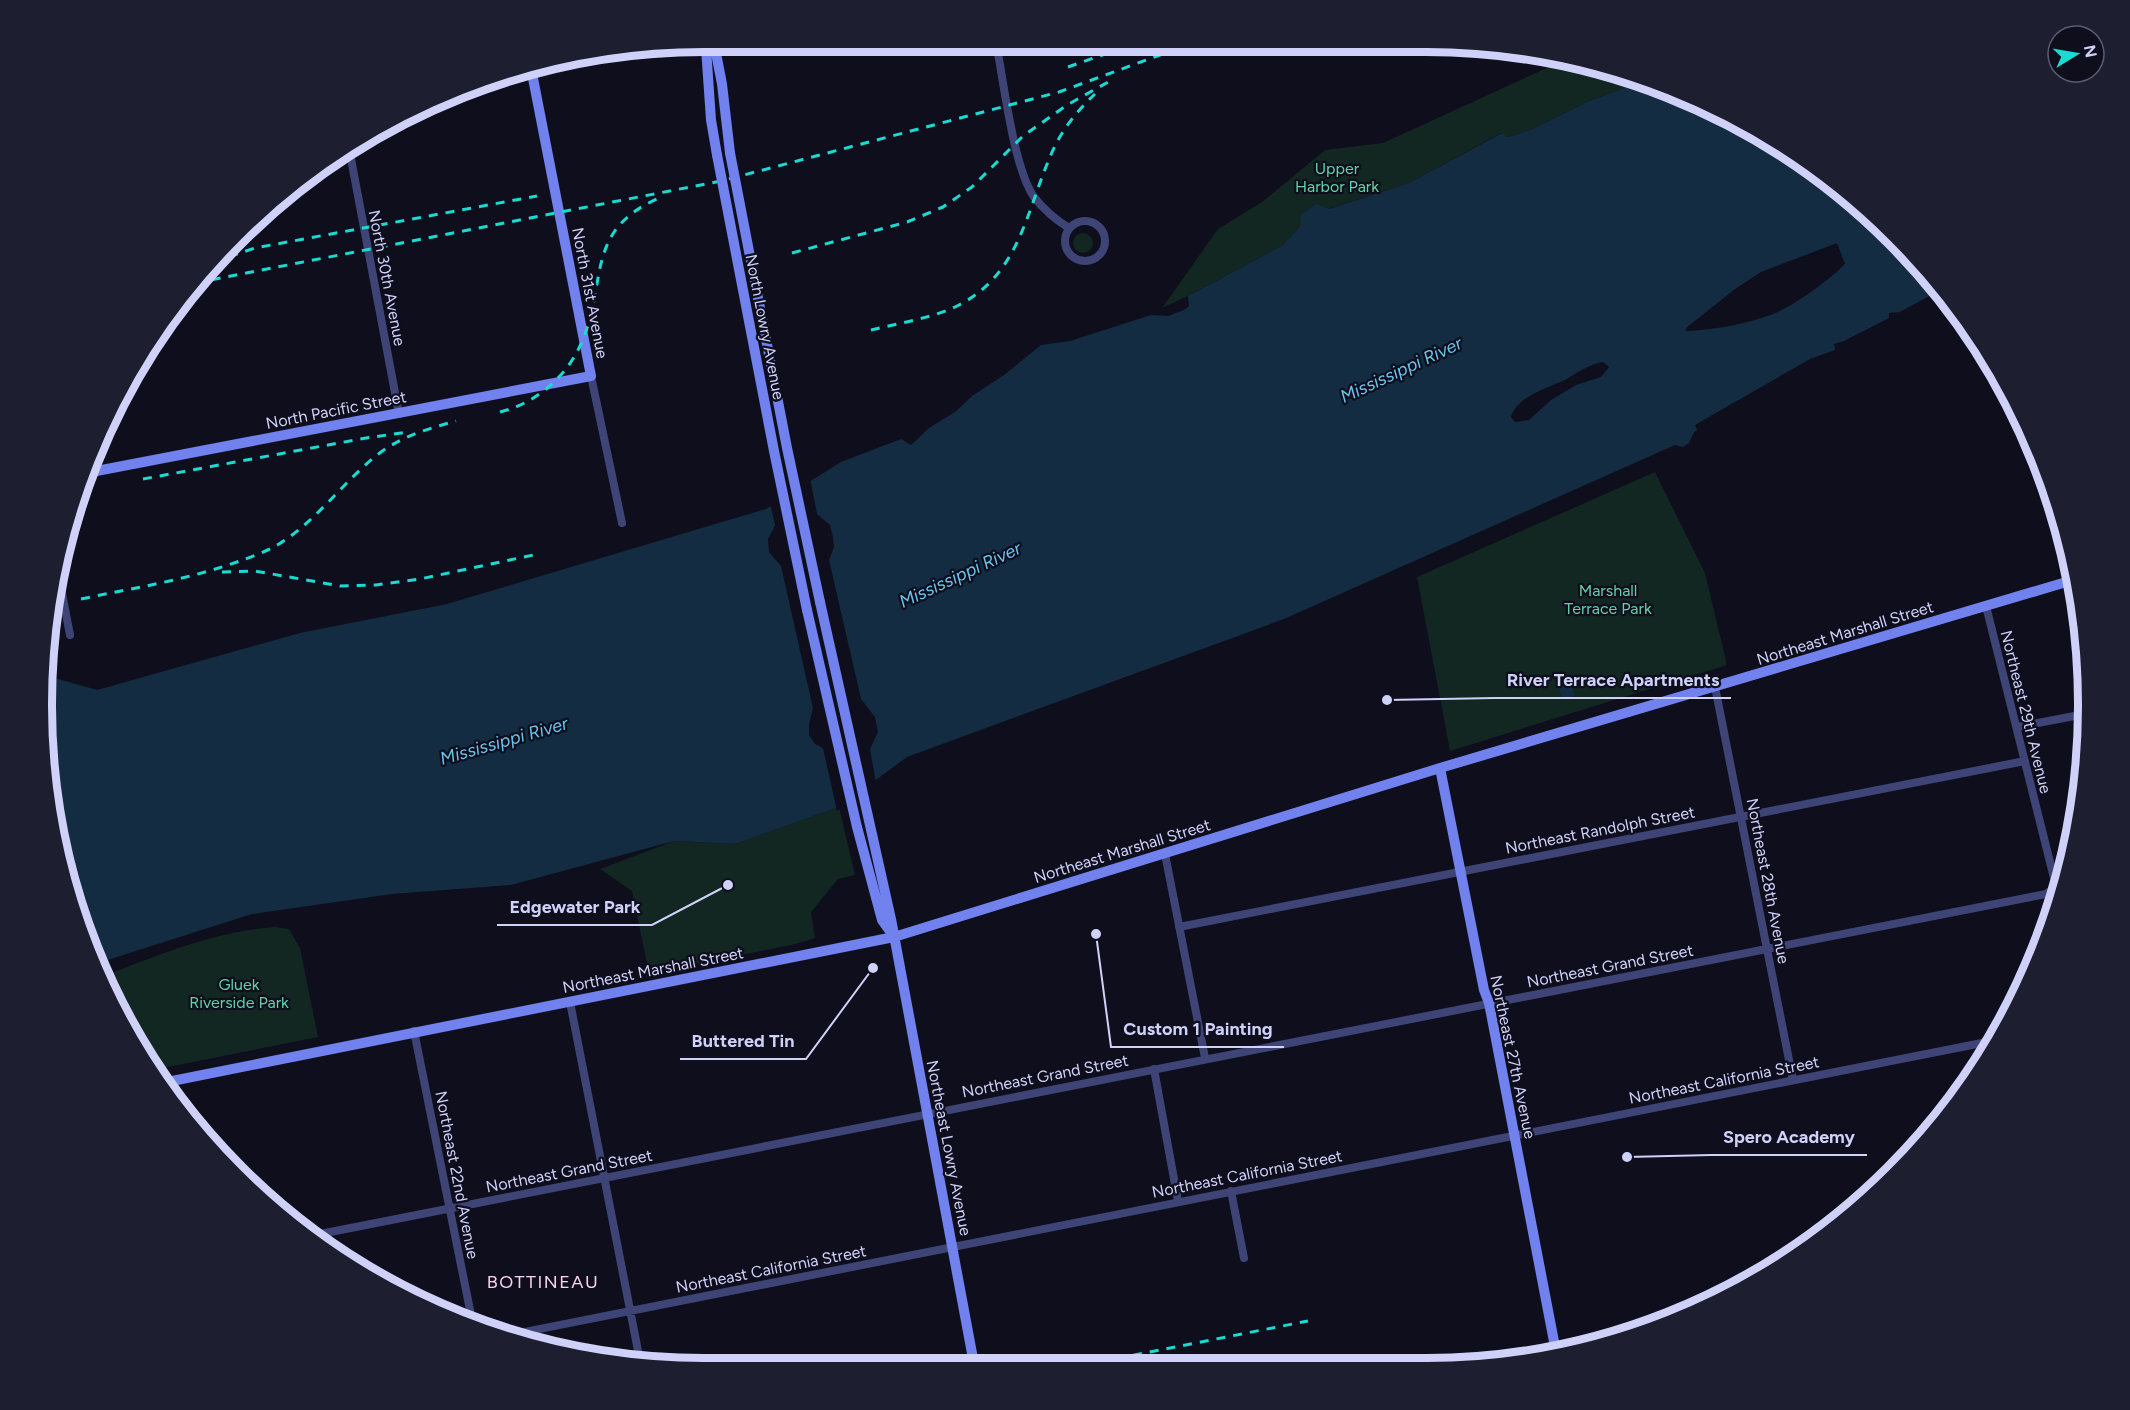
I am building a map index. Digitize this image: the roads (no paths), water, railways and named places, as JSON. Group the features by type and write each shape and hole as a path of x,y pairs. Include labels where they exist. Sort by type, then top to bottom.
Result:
{"street":[{"name":"North Lowry Avenue","path":"706,52 711,120 717,155 807,610"},
{"name":"North Lowry Avenue","path":"716,52 730,153 787,448 820,602"},
{"path":"998,52 1017,150 1028,186 1035,198 1054,218 1070,228"},
{"name":"North 31st Avenue","path":"533,76 622,523"},
{"name":"North 30th Avenue","path":"351,157 399,414"},
{"path":"1087,221 1099,227 1105,238 1105,245 1099,256 1093,260 1080,261 1069,254 1065,241 1070,228 1074,224 1087,221"},
{"name":"North Pacific Street","path":"96,471 591,376"},
{"name":"Northeast Marshall Street","path":"172,1081 894,937 1440,768 2066,582"},
{"path":"62,594 70,635"},
{"name":"Northeast Lowry Avenue","path":"820,602 871,824 894,937 973,1358"},
{"name":"Northeast 29th Avenue","path":"1986,606 2055,874"},
{"name":"Northeast Lowry Avenue","path":"807,610 857,827 882,920 894,937"},
{"name":"Northeast 28th Avenue","path":"1715,687 1793,1080"},
{"path":"2017,727 2078,715"},
{"name":"Northeast Randolph Street","path":"1179,927 2025,761"},
{"name":"Northeast 27th Avenue","path":"1440,768 1484,990 1489,1003 1555,1344"},
{"path":"1165,854 1205,1058"},
{"name":"Northeast Grand Street","path":"322,1234 2050,892"},
{"path":"570,1002 639,1354"},
{"name":"Northeast 22nd Avenue","path":"414,1031 471,1314"},
{"name":"Northeast California Street","path":"525,1332 1983,1043"},
{"path":"1154,1069 1178,1201"},
{"path":"1231,1191 1244,1258"}],"water":[{"name":"Mississippi River","path":"1631,86 1675,102 1751,140 1788,162 1822,187 1886,244 1932,294 1900,312 1889,313 1889,318 1834,344 1835,350 1810,359 1695,425 1697,430 1689,443 1683,447 1675,445 1284,619 907,757 839,807 735,844 674,841 511,885 392,894 252,914 105,961 87,915 65,832 54,748 53,678 97,690 300,633 447,604 766,509 841,462 901,439 911,445 929,428 955,412 972,396 1004,375 1041,345 1070,341 1151,315 1168,316 1184,310 1189,306 1188,296 1283,245 1301,225 1301,215 1316,204 1329,209 1409,183 1502,133 1508,137 1530,130 1587,102","holes":["1837,243 1845,264 1801,299 1773,314 1741,324 1686,331 1686,328 1735,289 1761,272","1603,362 1609,367 1601,377 1576,385 1551,400 1529,420 1515,422 1511,417 1514,410 1526,398 1597,363"]},
{"path":"1569,675 1575,696 1562,699 1556,678"}],"railway":[{"path":"1068,67 1111,52"},
{"path":"210,280 721,181 1059,92 1168,52"},
{"path":"792,253 907,222 943,207 972,187 1023,136 1067,105 1110,81"},
{"path":"871,330 949,310 979,292 995,277 1018,240 1059,139 1075,115 1095,94"},
{"path":"233,255 255,248 537,196"},
{"path":"500,412 514,408 539,394 550,386 569,364 583,339 590,318 608,242 618,226 634,212 657,199"},
{"path":"81,599 199,574 269,549 293,534 319,512 355,475 389,446 456,421"},
{"path":"143,479 408,432"},
{"path":"222,572 255,571 340,586 376,585 420,579 538,554"},
{"path":"1119,1358 1308,1321"}],"place":[{"name":"River Terrace Apartments","path":"1387,700"},
{"name":"Edgewater Park","path":"728,885"},
{"name":"Custom 1 Painting","path":"1096,934"},
{"name":"Buttered Tin","path":"873,968"},
{"name":"Spero Academy","path":"1627,1157"}],"district":[{"name":"BOTTINEAU","path":"543,1282"}],"park label":[{"name":"Upper Harbor Park","path":"1337,177"},
{"name":"Marshall Terrace Park","path":"1608,599"},
{"name":"Gluek Riverside Park","path":"239,993"}]}
